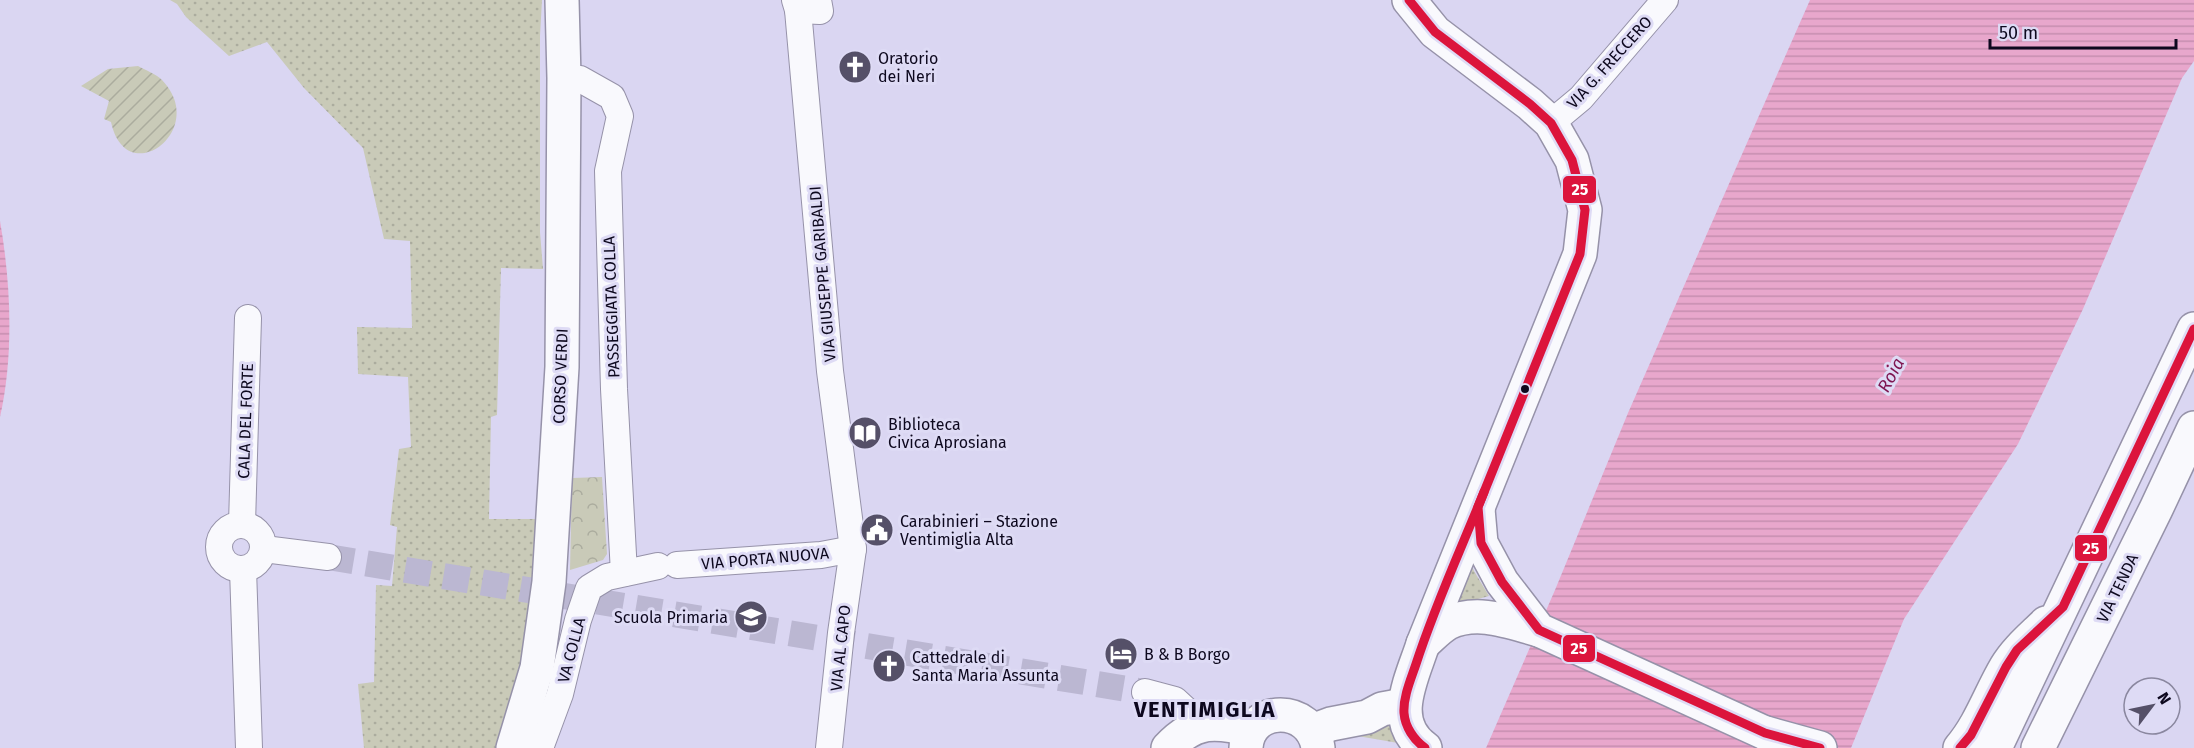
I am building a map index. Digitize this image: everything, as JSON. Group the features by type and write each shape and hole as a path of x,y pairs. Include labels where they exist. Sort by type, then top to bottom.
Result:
{"main road":[{"name":"CORSO VERDI","path":"513,748 537,668 549,582 562,368 564,78 562,0"},
{"path":"1408,0 1435,32 1551,123 1572,160 1585,210 1580,254 1423,644 1404,705 1404,716 1409,727 1419,744 1425,748"},
{"path":"1995,748 2194,329"},
{"name":"VIA TENDA","path":"2038,748 2194,428"},
{"path":"1478,507 1481,543 1502,582 1539,630"},
{"path":"1960,748 1971,735 2017,650 2063,607"},
{"path":"1423,644 1447,624 1463,618 1483,615 1539,630 1776,740 1820,748"},
{"path":"1168,748 1184,734 1201,724 1223,723 1249,739 1264,718 1282,714 1299,718 1315,739 1332,724 1367,717 1382,709 1404,705"}],"street":[{"name":"VIA G. FRECCERO","path":"1551,123 1581,98 1665,0"},
{"name":"VIA GIUSEPPE GARIBALDI","path":"804,3 830,371 853,549"},
{"name":"PASSEGGIATA COLLA","path":"564,78 580,79 612,96 620,116 608,171 614,388 624,573"},
{"name":"CALA DEL FORTE","path":"242,524 248,318"},
{"path":"242,524 255,529 260,535 264,549 257,563 243,569 228,565 219,554 218,546 228,528 242,524"},
{"path":"264,549 328,557"},
{"name":"VIA PORTA NUOVA","path":"624,573 668,566 821,555 853,549"},
{"name":"VIA AL CAPO","path":"830,748 841,633 853,549"},
{"path":"243,569 249,748"},
{"name":"VA COLLA","path":"540,748 560,694 578,620 589,588 608,577 624,573"},
{"path":"1145,692 1175,700 1201,724"}],"green space":[{"path":"170,0 542,0 540,232 543,269 501,268 497,415 491,417 489,519 535,519 536,570 525,651 504,748 364,748 358,684 374,682 376,585 392,586 397,527 390,525 399,449 411,447 408,377 358,374 357,327 412,328 410,241 384,239 363,148 304,88 267,42 229,56 186,17 177,4"},
{"path":"138,66 162,80 174,99 176,118 171,134 160,146 146,153 132,152 119,142 111,122 104,119 109,101 81,86 108,69"},
{"path":"602,477 607,554 603,560 570,570 572,478"},
{"path":"1466,551 1474,571 1489,596 1445,608"},
{"path":"1390,716 1398,743 1346,734"}],"water":[{"name":"Roia","path":"1810,0 2194,0 2194,61 2182,78 2083,309 2018,444 1904,619 1851,748 1486,748 1555,590 1628,413"},
{"path":"0,221 9,294 9,344 0,417"}],"tunnel":[{"path":"328,557 1145,692"}],"transit line":[{"name":"25","path":"1409,0 1435,32 1530,104 1551,123 1572,160 1585,210 1580,254 1478,507 1481,543 1502,582 1539,630 1765,733 1820,748"},
{"name":"25","path":"1960,748 1971,735 2017,650 2063,607 2194,329"},
{"name":"25","path":"1425,748 1417,741 1406,723 1404,713 1406,694 1431,620 1484,492"}],"place":[{"name":"Oratorio dei Neri","path":"855,67"},
{"name":"Biblioteca Civica Aprosiana","path":"865,433"},
{"name":"Carabinieri – Stazione Ventimiglia Alta","path":"877,530"},
{"name":"Scuola Primaria","path":"751,617"},
{"name":"B & B Borgo","path":"1121,654"},
{"name":"Cattedrale di Santa Maria Assunta","path":"889,666"}],"district":[{"name":"VENTIMIGLIA","path":"1205,709"}]}
